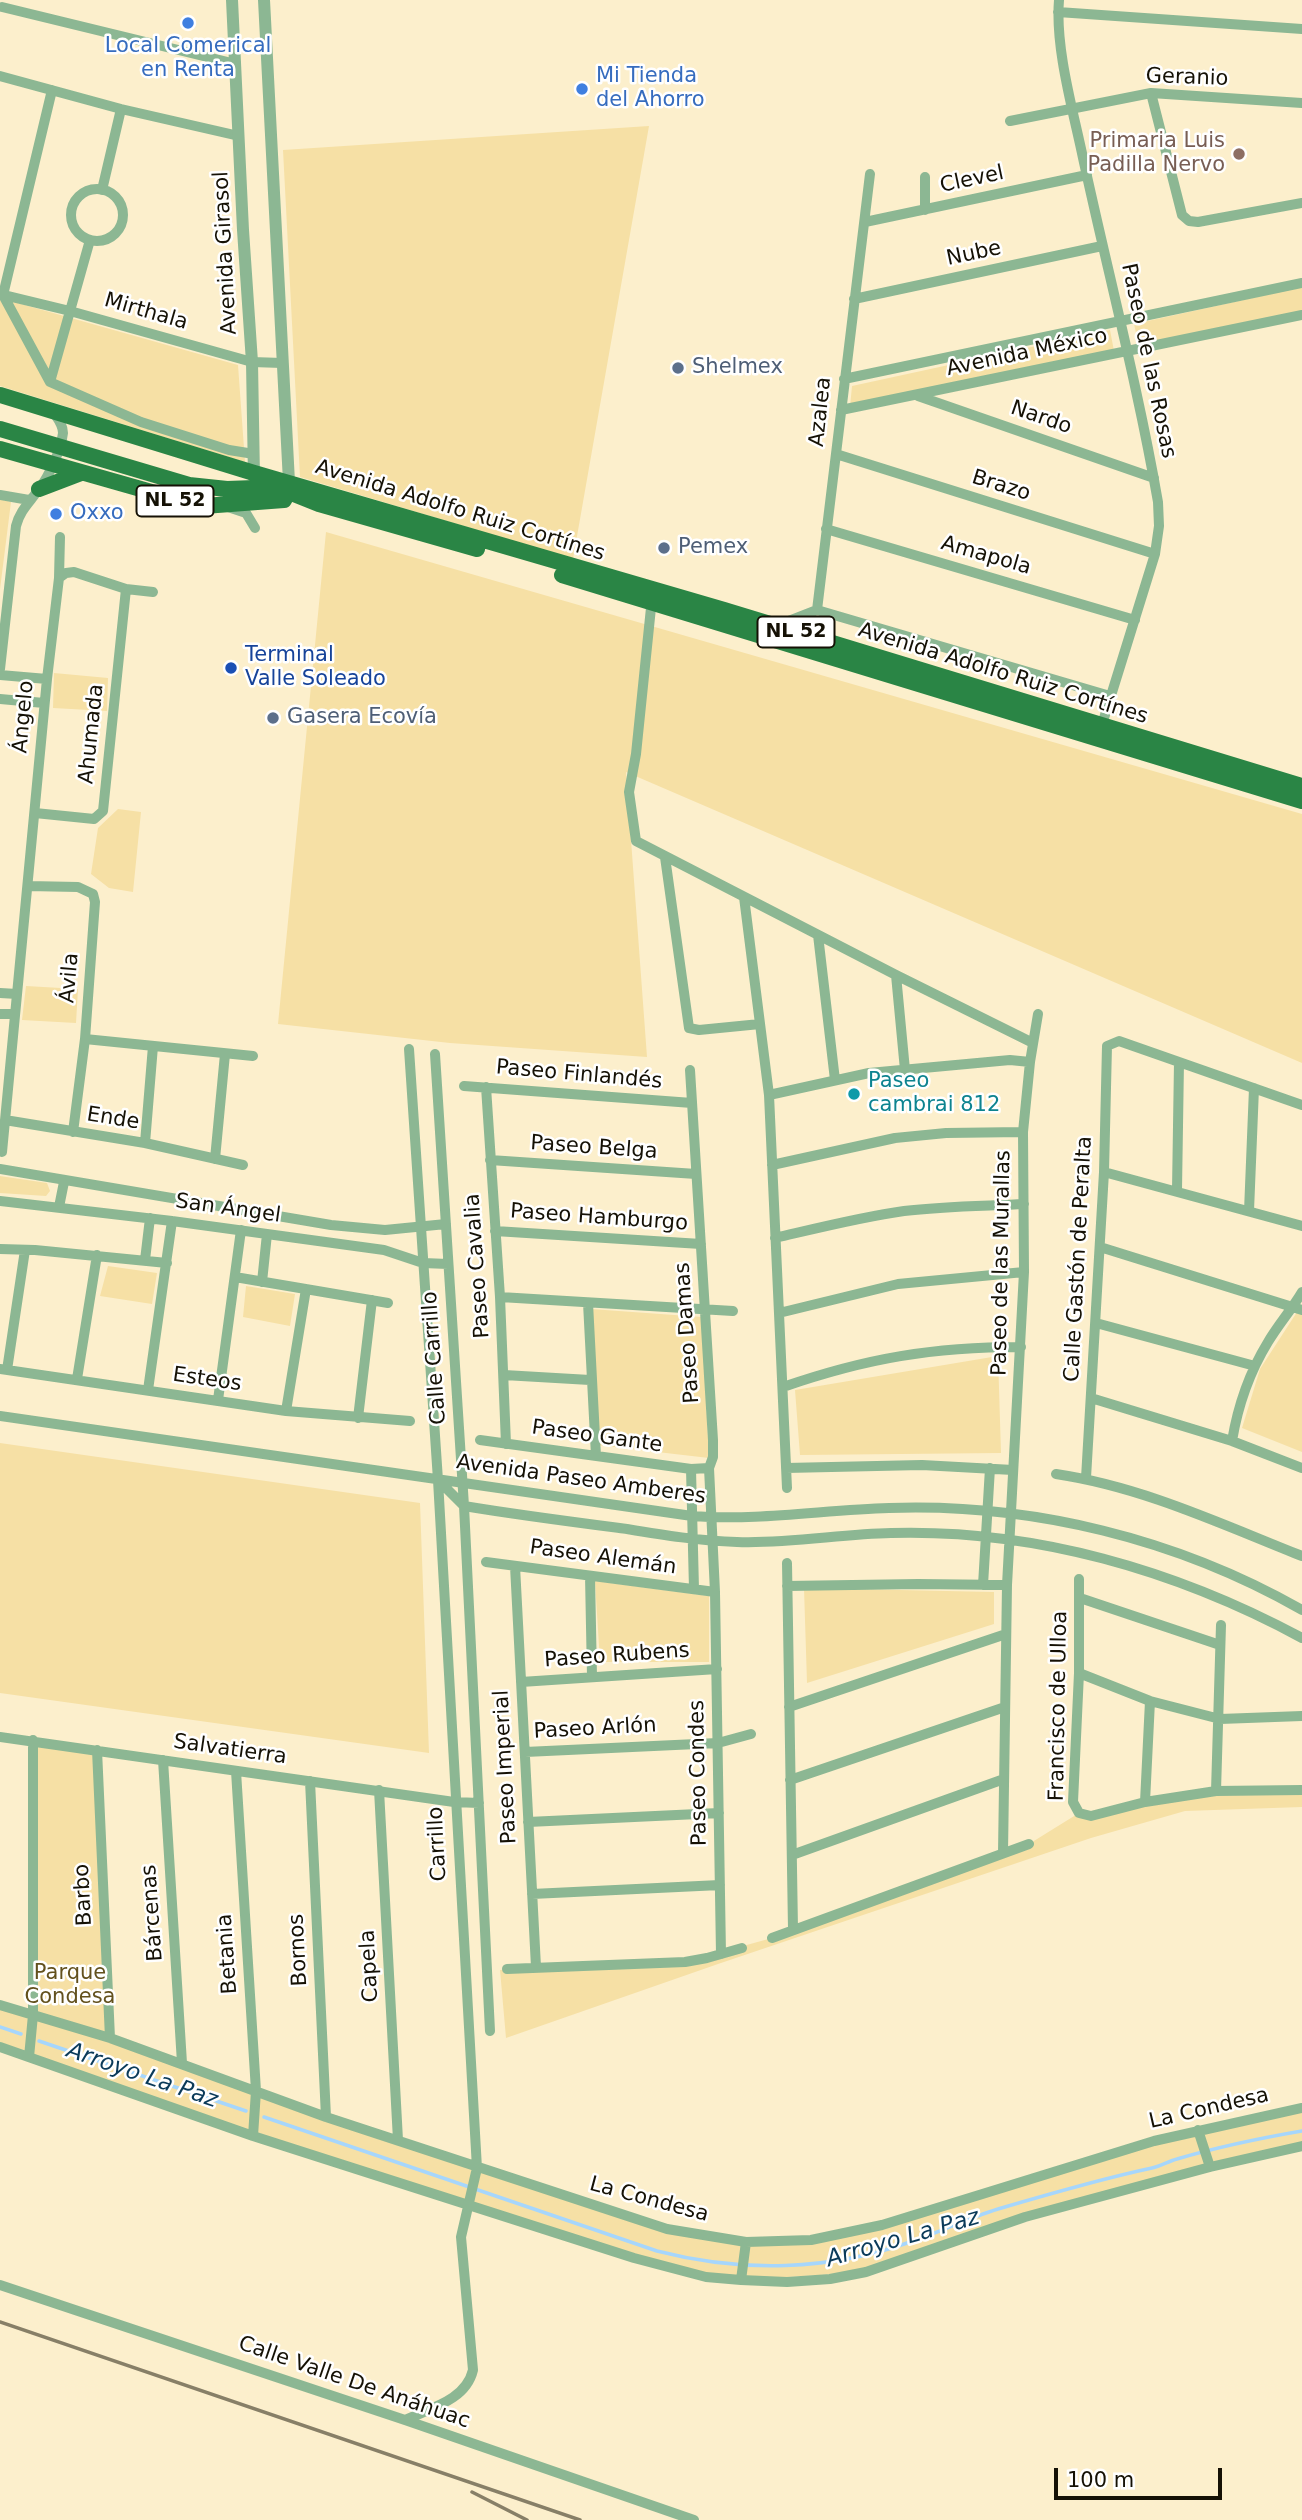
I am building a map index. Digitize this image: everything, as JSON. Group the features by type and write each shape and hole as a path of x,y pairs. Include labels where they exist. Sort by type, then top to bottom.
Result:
{"main road":[{"name":"Avenida Adolfo Ruiz Cortínes","path":"0,400 255,485 285,490 308,488 652,595 775,626 1100,732 1302,786"},
{"path":"0,429 189,485 227,489 255,485"},
{"name":"Avenida Adolfo Ruiz Cortínes","path":"0,449 172,500 204,506 215,505 255,485 285,490"},
{"path":"34,495 81,473"},
{"path":"285,490 318,504 652,595 1100,732 1302,801"}],"street":[{"name":"Avenida Girasol","path":"232,0 252,362 255,485"},
{"path":"264,0 282,363 285,490"},
{"path":"1058,6 1302,29"},
{"name":"Paseo de las Rosas","path":"1058,6 1058,29 1073,109 1154,478 1159,526 1155,554 1100,732"},
{"path":"1,7 236,64"},
{"path":"0,76 121,109 239,136"},
{"path":"51,90 1,295 50,382 141,422 229,450 254,454"},
{"path":"1151,93 1182,215 1189,221 1198,222 1302,203"},
{"name":"Geranio","path":"1010,121 1151,93 1302,103"},
{"path":"102,190 121,109"},
{"name":"Azalea","path":"817,610 870,174"},
{"name":"Clevel","path":"865,222 1087,176"},
{"path":"925,177 925,210"},
{"path":"95,189 102,190 117,199 123,216 121,225 108,238 90,240 83,237 74,226 71,212 76,199 82,194 95,189"},
{"path":"50,382 90,240"},
{"name":"Nube","path":"854,299 1102,246"},
{"name":"Avenida México","path":"844,379 1302,283"},
{"name":"Mirthala","path":"1,295 70,311 252,362 282,363"},
{"name":"Avenida México","path":"841,410 1302,315"},
{"name":"Nardo","path":"917,395 1154,478"},
{"path":"0,669 16,526 58,448 63,432 57,418"},
{"name":"Brazo","path":"836,454 1155,554"},
{"path":"0,495 34,495"},
{"path":"215,505 246,513 255,528"},
{"name":"Amapola","path":"826,528 1135,620"},
{"name":"Ángelo","path":"2,1152 44,702 59,578 60,537"},
{"path":"59,578 74,572 126,590 153,592"},
{"name":"Ahumada","path":"35,813 94,818 103,811 126,590"},
{"path":"652,595 636,754 629,792 634,837 644,846 665,857 1033,1043"},
{"path":"775,626 817,610 1110,696"},
{"path":"0,676 47,679"},
{"path":"0,699 44,702"},
{"path":"665,857 689,1027 699,1030 760,1024"},
{"name":"Ávila","path":"28,886 78,887 93,894 96,910 85,1039 73,1132"},
{"path":"744,897 769,1095 787,1488"},
{"path":"818,935 835,1080"},
{"path":"896,975 905,1070"},
{"path":"0,993 17,994"},
{"path":"0,1014 15,1014"},
{"name":"Paseo de las Murallas","path":"1003,1853 1007,1586 1024,1272 1023,1132 1038,1014"},
{"path":"85,1039 253,1056"},
{"name":"Calle Gastón de Peralta","path":"1086,1478 1104,1172 1106,1051 1110,1044 1119,1041 1179,1062"},
{"path":"145,1143 153,1046"},
{"name":"Calle Carrillo","path":"409,1049 438,1480"},
{"path":"215,1159 225,1054"},
{"name":"Calle Carrillo","path":"435,1054 464,1506 491,2031"},
{"path":"769,1095 835,1080 905,1070 1010,1060 1030,1062"},
{"path":"1177,1190 1179,1062 1302,1105"},
{"name":"Paseo Damas","path":"690,1070 713,1440 713,1457 709,1468 715,1592"},
{"name":"Paseo Finlandés","path":"464,1086 692,1103"},
{"name":"Paseo Cavalia","path":"486,1087 500,1297 506,1444"},
{"path":"1249,1211 1254,1088"},
{"name":"Ende","path":"5,1120 145,1143 243,1165"},
{"path":"772,1165 895,1138 946,1133 1023,1132"},
{"name":"Paseo Belga","path":"490,1160 696,1174"},
{"name":"San Ángel","path":"0,1169 64,1182 331,1225 384,1230 446,1224"},
{"path":"1104,1172 1302,1226"},
{"path":"59,1208 64,1182"},
{"name":"San Ángel","path":"0,1201 150,1218 384,1250 423,1264 448,1264"},
{"path":"775,1238 902,1212 950,1206 1024,1205"},
{"path":"145,1260 150,1218"},
{"path":"148,1390 172,1221"},
{"path":"329,1243 331,1225"},
{"path":"218,1400 241,1230"},
{"name":"Paseo Hamburgo","path":"495,1231 701,1244"},
{"path":"262,1282 267,1234"},
{"path":"1100,1247 1298,1308"},
{"path":"0,1249 97,1255 167,1263"},
{"path":"4,1369 25,1250"},
{"path":"77,1378 97,1255"},
{"path":"779,1313 898,1284 1024,1272"},
{"path":"235,1277 388,1303"},
{"path":"286,1411 306,1289"},
{"path":"1232,1441 1238,1408 1255,1366 1269,1340 1298,1308 1302,1292"},
{"path":"500,1297 733,1311"},
{"path":"358,1418 372,1300"},
{"path":"588,1303 596,1456"},
{"path":"1096,1323 1255,1366"},
{"path":"783,1387 876,1359 924,1351 1021,1347"},
{"name":"Esteos","path":"4,1369 286,1411 410,1421"},
{"path":"504,1375 590,1380"},
{"path":"1091,1398 1232,1441 1302,1468"},
{"path":"0,1416 438,1480"},
{"name":"Paseo Gante","path":"480,1440 691,1469 709,1468"},
{"path":"786,1468 854,1465 1013,1470"},
{"path":"983,1585 990,1468"},
{"path":"691,1469 694,1589"},
{"path":"1056,1474 1086,1478 1189,1509 1302,1556"},
{"name":"Avenida Paseo Amberes","path":"438,1480 712,1518 903,1507 987,1511 1051,1519 1136,1539 1186,1556 1237,1577 1302,1610"},
{"name":"Avenida Paseo Amberes","path":"438,1480 464,1506 692,1539 766,1542 890,1533 1009,1538 1076,1551 1195,1587 1244,1608 1302,1638"},
{"name":"Carrillo","path":"405,2420 456,2397 471,2380 473,2370 461,2237 476,2171 438,1480"},
{"name":"Paseo Alemán","path":"486,1562 715,1592"},
{"path":"787,1563 793,1929"},
{"name":"Paseo Imperial","path":"515,1566 536,1967"},
{"path":"590,1576 592,1677"},
{"name":"Francisco de Ulloa","path":"1079,1579 1079,1673 1073,1802 1079,1813 1084,1815 1097,1815 1145,1802"},
{"path":"787,1586 1007,1586"},
{"name":"Paseo Condes","path":"715,1592 721,1954"},
{"path":"1080,1598 1220,1645"},
{"path":"1216,1791 1221,1625"},
{"path":"789,1707 1006,1634"},
{"name":"Paseo Rubens","path":"521,1682 716,1669"},
{"path":"1079,1673 1150,1701 1220,1719 1302,1716"},
{"path":"1150,1701 1145,1802 1216,1791 1302,1790"},
{"path":"790,1780 1005,1707"},
{"name":"Paseo Arlón","path":"524,1752 718,1742 751,1734"},
{"name":"Salvatierra","path":"0,1737 454,1802"},
{"path":"29,2057 33,2015 33,1740"},
{"name":"Barbo","path":"96,1750 110,2038"},
{"name":"Bárcenas","path":"163,1760 182,2063"},
{"name":"Betania","path":"236,1771 256,2091 253,2136"},
{"path":"792,1855 1004,1779"},
{"name":"Bornos","path":"310,1781 326,2117"},
{"name":"Capela","path":"379,1790 398,2140"},
{"path":"454,1802 478,1803"},
{"path":"528,1822 719,1813"},
{"path":"772,1938 1029,1844"},
{"path":"532,1894 720,1885"},
{"path":"507,1969 685,1962 742,1948"},
{"name":"La Condesa","path":"0,2005 182,2063 326,2117 398,2140 476,2171 667,2229 745,2245 811,2240 882,2225 1083,2161 1302,2108"},
{"path":"0,2047 253,2136 706,2277 742,2276 788,2282 830,2279 866,2272 1025,2217 1209,2163 1302,2146"},
{"path":"1200,2133 1209,2163"},
{"path":"742,2276 745,2245"},
{"name":"Calle Valle De Anáhuac","path":"0,2285 694,2520"}],"green space":[{"path":"649,126 573,559 300,477 283,150"},
{"path":"1302,287 1302,311 1139,346 1134,324"},
{"path":"0,298 238,365 245,462 0,386"},
{"path":"1110,330 1114,351 850,407 852,386"},
{"path":"0,499 11,502 0,589"},
{"path":"326,532 1302,814 1302,1063 626,772 647,1057 450,1043 278,1024"},
{"path":"54,673 108,678 107,711 53,708"},
{"path":"118,809 141,812 133,892 109,888 91,874 98,828"},
{"path":"26,986 78,989 76,1023 22,1020"},
{"path":"0,1176 47,1183 50,1191 46,1196 0,1193"},
{"path":"108,1266 157,1273 152,1304 100,1296"},
{"path":"246,1286 295,1294 290,1326 243,1317"},
{"path":"591,1309 702,1317 709,1458 597,1445"},
{"path":"1297,1312 1302,1315 1302,1452 1242,1428 1260,1369"},
{"path":"998,1356 1001,1453 800,1455 795,1390"},
{"path":"0,1443 420,1503 429,1753 0,1693"},
{"path":"595,1581 709,1596 709,1662 600,1662"},
{"path":"804,1588 994,1592 994,1624 807,1683"},
{"name":"Parque Condesa","path":"33,1740 97,1750 111,2038 667,2229 746,2242 811,2240 882,2225 1083,2161 1302,2108 1302,2146 1139,2185 866,2272 741,2280 634,2258 0,2047 0,2005 32,2015"},
{"path":"1302,1790 1302,1807 1185,1811 1091,1838 506,2038 500,1970 685,1962 772,1938 1029,1844 1079,1813 1216,1791"}],"waterway":[{"name":"Arroyo La Paz","path":"0,2027 21,2034"},
{"name":"Arroyo La Paz","path":"39,2041 246,2111"},
{"name":"Arroyo La Paz","path":"264,2117 657,2251 721,2263 786,2266 882,2251 1055,2192 1208,2151 1302,2131"}],"railway":[{"path":"0,2322 580,2520"},
{"path":"472,2492 527,2520"}],"place":[{"name":"Local Comerical en Renta","path":"188,23"},
{"name":"Mi Tienda del Ahorro","path":"582,89"},
{"name":"Primaria Luis Padilla Nervo","path":"1239,154"},
{"name":"Shelmex","path":"678,368"},
{"name":"Oxxo","path":"56,514"},
{"name":"Pemex","path":"664,548"},
{"name":"Terminal Valle Soleado","path":"231,668"},
{"name":"Gasera Ecovía","path":"273,718"},
{"name":"Paseo cambrai 812","path":"854,1094"}]}
